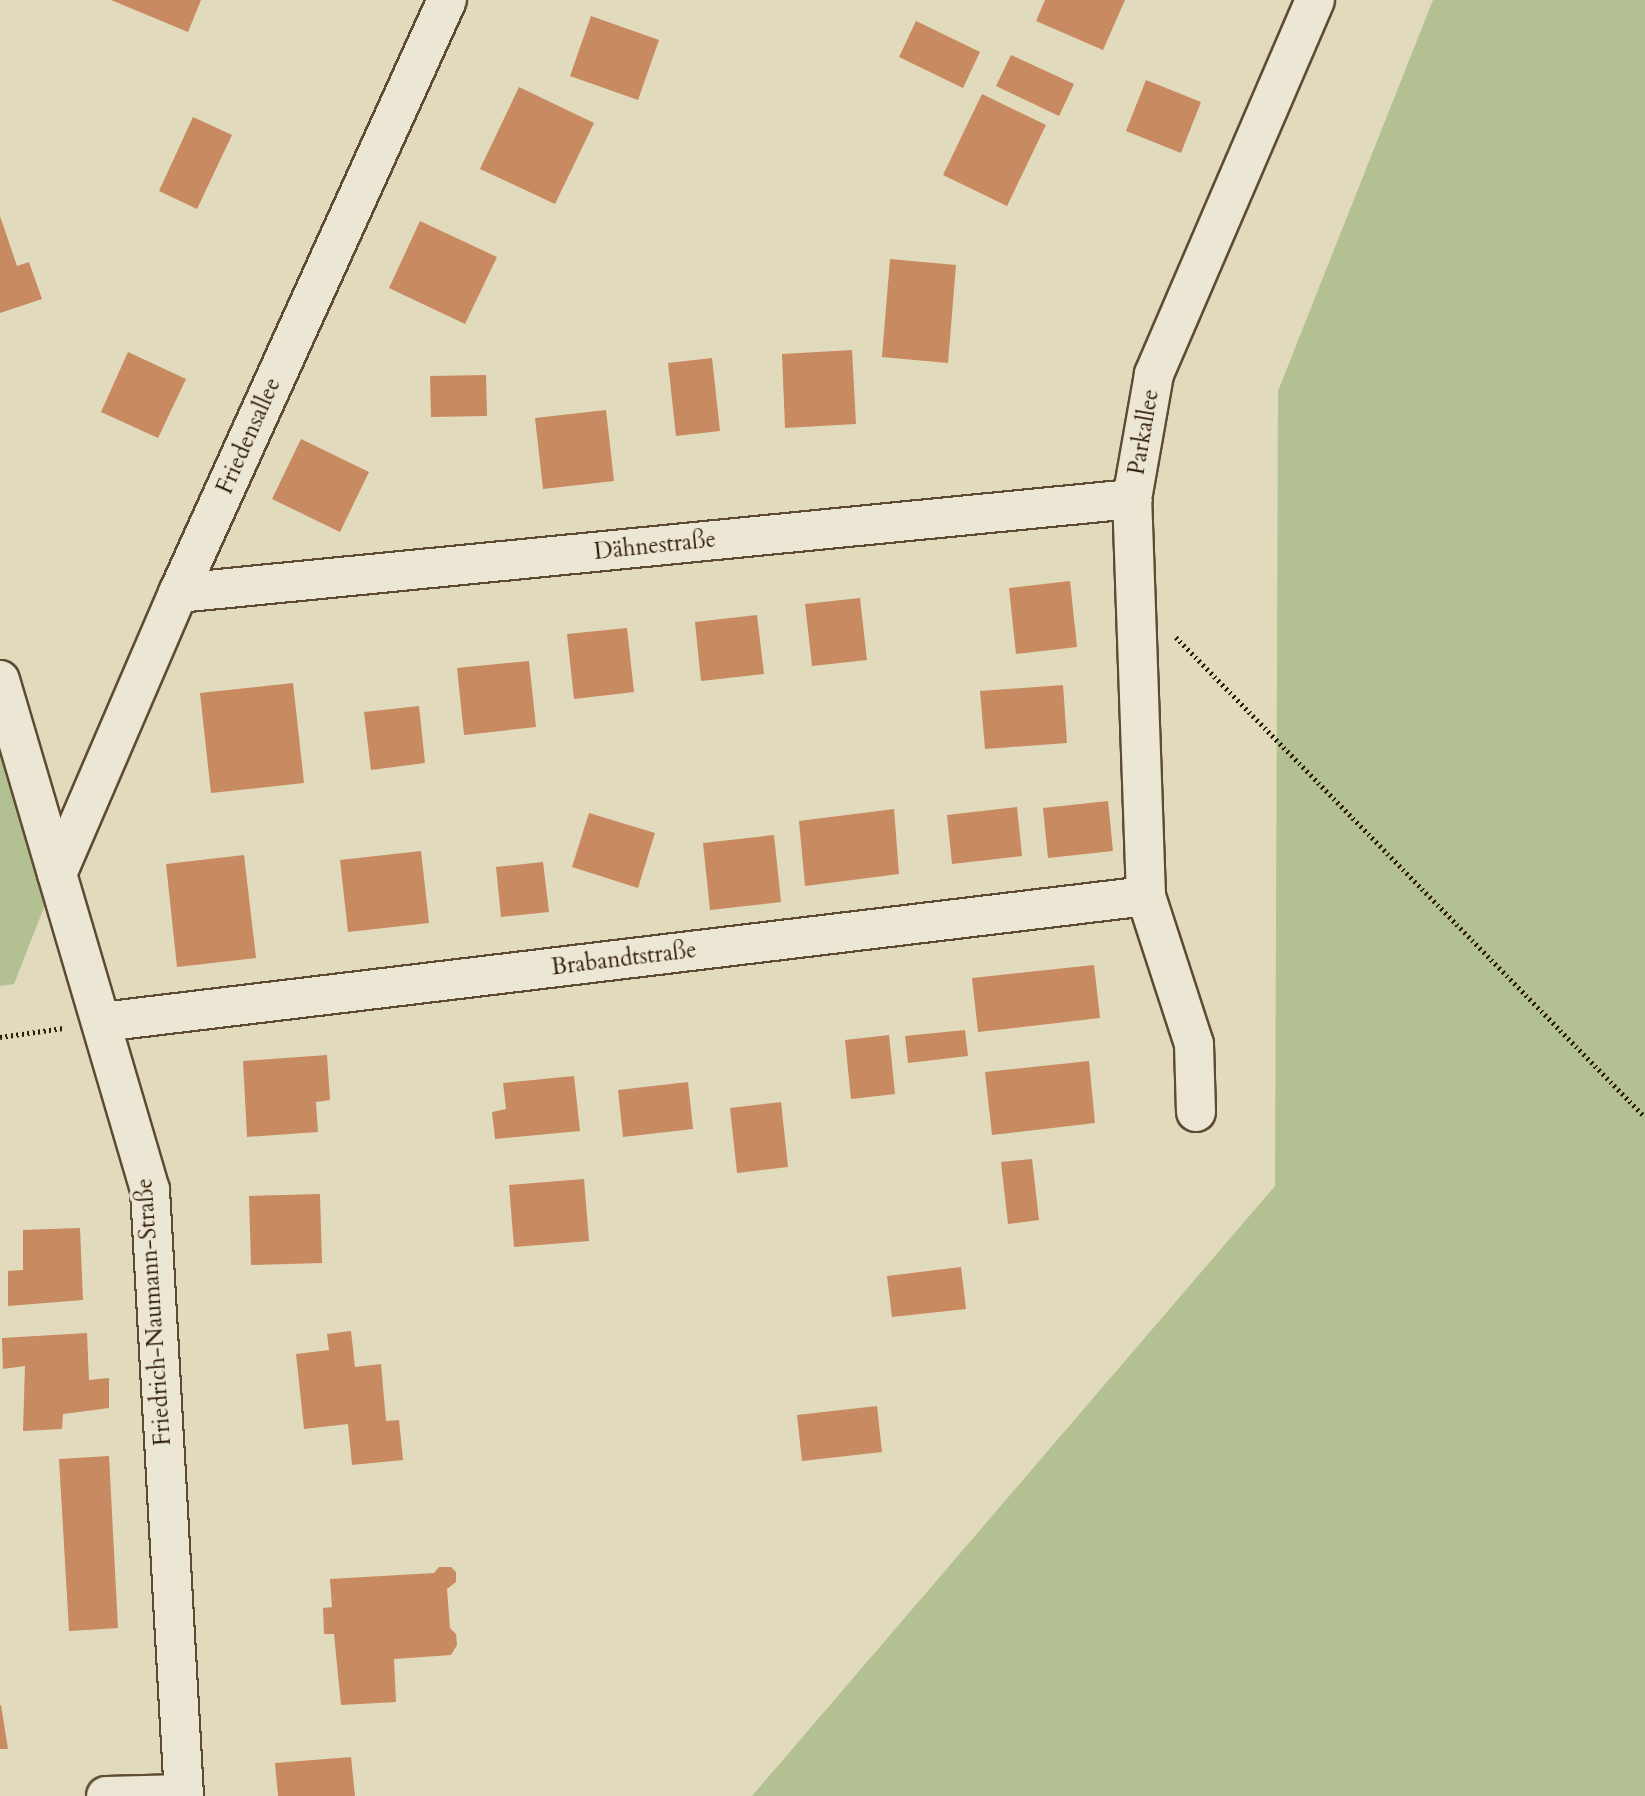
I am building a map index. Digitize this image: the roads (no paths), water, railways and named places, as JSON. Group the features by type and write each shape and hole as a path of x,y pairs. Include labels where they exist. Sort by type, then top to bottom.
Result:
{"street":[{"name":"Friedensallee","path":"57,874 178,593 447,0"},
{"name":"Parkallee","path":"1196,1112 1194,1044 1146,896 1132,499 1154,374 1315,0"},
{"name":"Dähnestraße","path":"178,593 1132,499"},
{"name":"Friedrich-Naumann-Straße","path":"0,680 150,1190 184,1795"},
{"name":"Brabandtstraße","path":"102,1022 1146,896"},
{"path":"106,1796 184,1795"}]}
